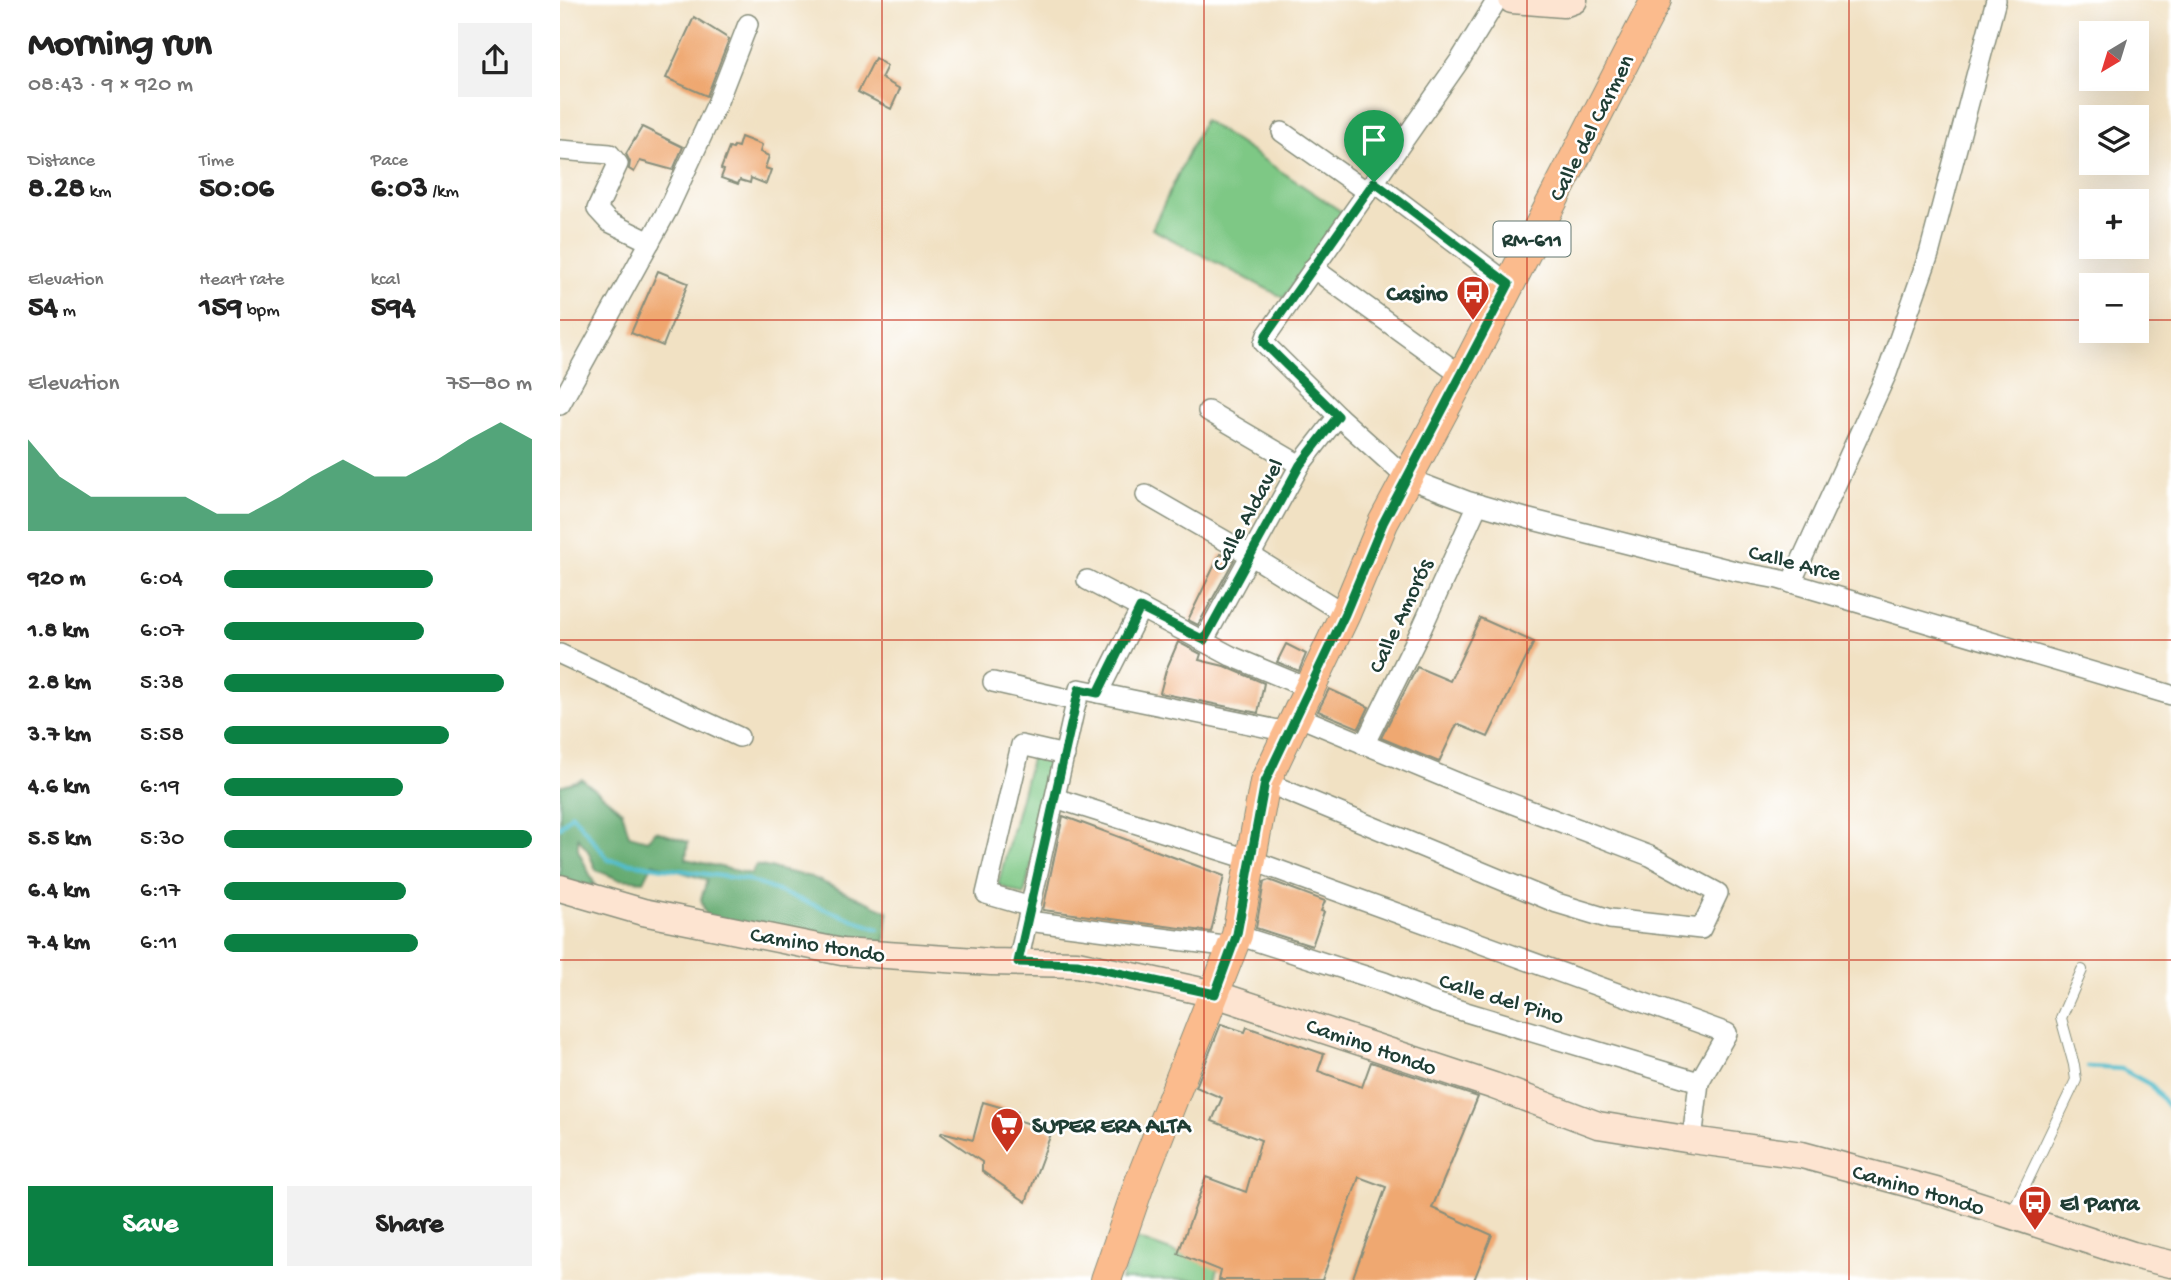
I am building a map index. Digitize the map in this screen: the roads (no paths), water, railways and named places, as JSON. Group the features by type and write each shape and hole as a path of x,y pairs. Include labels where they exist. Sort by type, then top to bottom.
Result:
{"main road":[{"path":"1511,0 1563,4 1574,0"},
{"name":"Calle del Carmen","path":"1407,478 1656,0"},
{"name":"RM-611","path":"1106,1280 1140,1182 1234,941 1265,782 1345,614 1383,523 1407,478"},
{"name":"Camino Hondo","path":"560,888 643,912 842,951 1077,964 1215,994 1494,1086 1598,1125 1802,1155 1936,1191 2133,1255 2171,1264"}],"street":[{"path":"1407,478 1338,416 1264,343 1266,335 1460,60 1497,0"},
{"path":"1791,583 1887,373 1929,254 1996,0"},
{"path":"560,405 650,242 718,101 748,24"},
{"path":"1282,132 1371,187 1509,284"},
{"path":"560,150 610,154 618,164 597,209 610,222 650,242"},
{"path":"1313,268 1462,376"},
{"path":"1208,411 1300,465"},
{"name":"Calle Aldavel","path":"1204,640 1300,465 1338,416"},
{"name":"Calle Arce","path":"1407,478 1478,504 1791,583 2171,695"},
{"path":"1146,495 1345,614"},
{"name":"Calle Amorós","path":"1364,745 1421,630 1478,504"},
{"path":"1087,580 1231,656 1299,712 1364,745 1650,856 1718,893 1701,929 1610,919 1557,903 1265,782"},
{"path":"1098,693 1140,608"},
{"path":"560,653 739,737"},
{"path":"993,681 1077,701"},
{"path":"1018,962 1079,689 1299,712"},
{"name":"Calle del Pino","path":"1065,755 1021,745 986,894 1029,914 1234,941 1384,982 1436,1003 1699,1082"},
{"path":"1055,798 1251,860 1727,1033 1699,1082 1692,1140"}],"lane":[{"path":"2011,1215 2076,1080 2061,1017 2082,970"}],"waterway":[{"path":"560,827 572,814 609,860 748,880 878,929"},
{"path":"2088,1067 2122,1069 2151,1085 2171,1110"}],"place":[{"name":"Casino","path":"1473,322"},
{"name":"SUPER ERA ALTA","path":"1007,1154"},
{"name":"El Parra","path":"2035,1232"}]}
